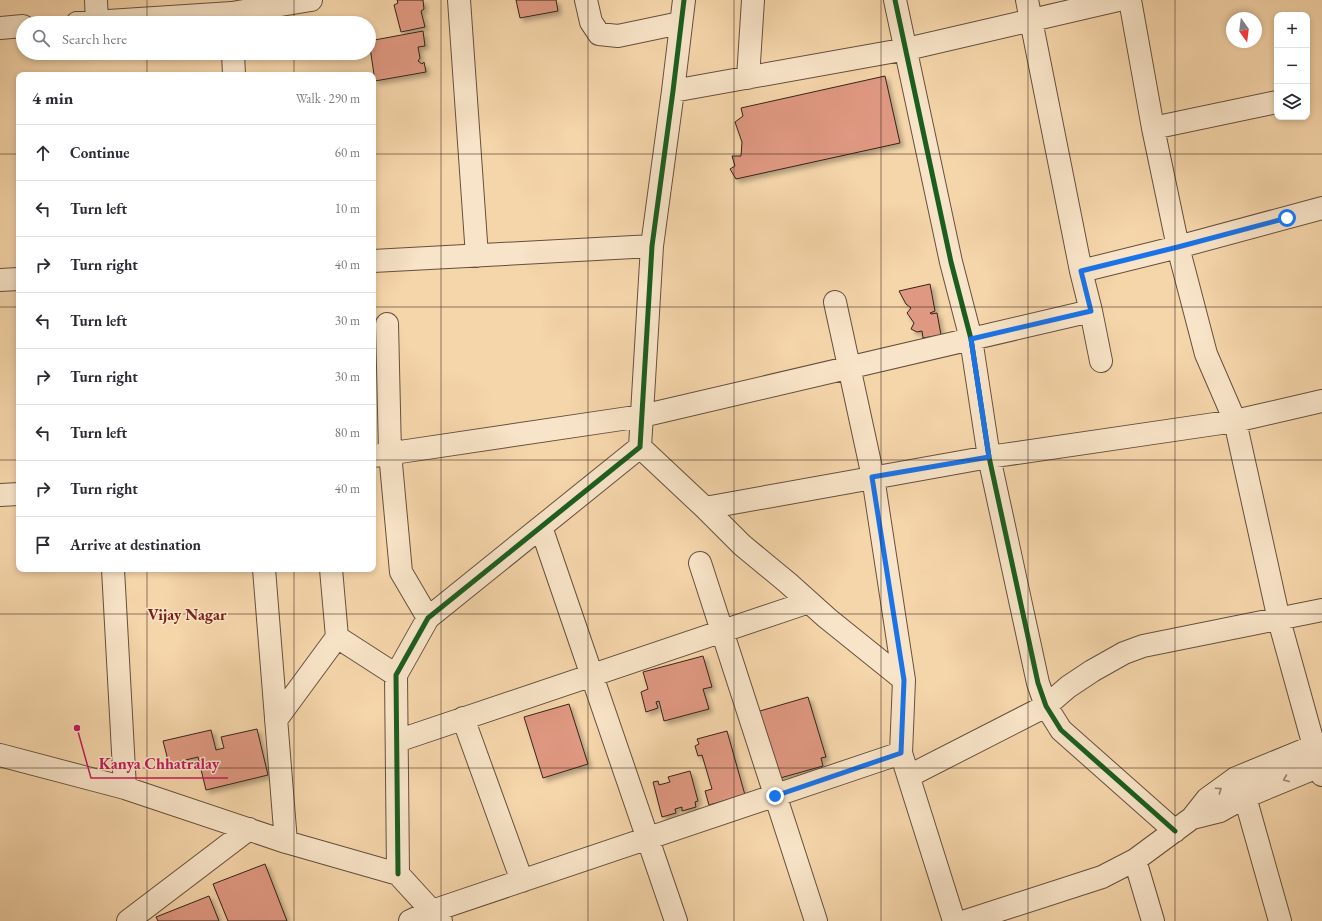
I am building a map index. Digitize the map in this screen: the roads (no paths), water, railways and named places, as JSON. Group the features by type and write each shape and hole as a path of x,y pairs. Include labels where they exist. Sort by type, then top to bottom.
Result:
{"street":[{"path":"89,16 96,0"},
{"path":"174,16 232,12 311,0"},
{"path":"459,0 476,256"},
{"path":"586,0 591,22 599,34 618,36 680,23"},
{"path":"398,874 396,675 428,618 640,447 652,246 684,0"},
{"path":"748,78 753,0"},
{"path":"895,0 951,262 971,339 989,457 1038,683 1046,706 1061,730 1175,830"},
{"path":"673,91 906,49 1029,10 1118,0"},
{"path":"1130,0 1153,128 1178,247 1206,354 1235,421 1279,620 1320,759"},
{"path":"1029,10 1081,271 1101,361"},
{"path":"0,28 16,27"},
{"path":"233,60 234,72"},
{"path":"1153,128 1274,103"},
{"path":"1081,271 1178,247 1322,208"},
{"path":"376,261 652,246"},
{"path":"0,280 16,279"},
{"path":"835,302 872,477 904,680 901,753 954,921"},
{"path":"382,455 642,416 1091,311"},
{"path":"387,324 382,455 401,572 428,618"},
{"path":"705,508 989,457 1235,421 1322,400"},
{"path":"640,447 742,545 827,618 904,680"},
{"path":"0,495 16,494"},
{"path":"541,526 676,921"},
{"path":"700,563 816,921"},
{"path":"113,572 125,788"},
{"path":"264,572 286,842"},
{"path":"276,720 337,637 331,572"},
{"path":"397,741 722,630 809,602"},
{"path":"909,776 1046,706 1068,687 1092,671 1124,653 1142,646 1279,620 1322,610"},
{"path":"337,637 396,675"},
{"path":"463,718 522,881"},
{"path":"410,921 437,916 522,881 901,753"},
{"path":"0,755 125,788 286,842 398,874 437,916"},
{"path":"1192,818 1220,812 1245,797 1320,759"},
{"path":"966,921 1102,877 1135,860 1192,818 1206,799 1236,778 1320,759"},
{"path":"1245,797 1280,921"},
{"path":"133,920 249,830"},
{"path":"1135,860 1153,921"}],"place":[{"name":"Kanya Chhatralay","path":"77,728"}],"district":[{"name":"Vijay Nagar","path":"187,614"}]}
